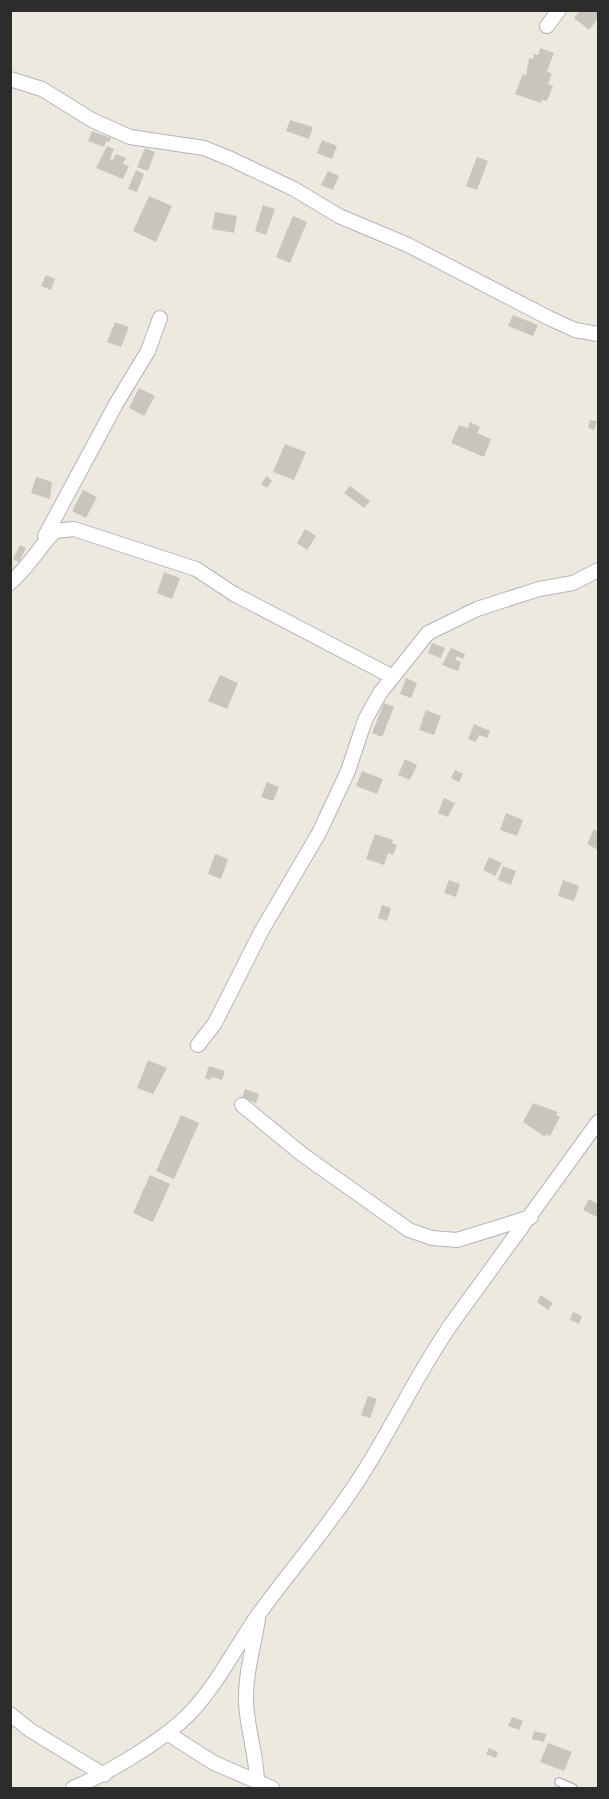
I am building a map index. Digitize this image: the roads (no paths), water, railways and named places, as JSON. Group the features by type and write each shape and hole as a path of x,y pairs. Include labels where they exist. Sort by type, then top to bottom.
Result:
{"street":[{"path":"547,26 559,10"},
{"path":"10,79 42,89 92,120 130,137 204,148 231,159 294,189 339,216 408,245 549,318 575,330 598,334"},
{"path":"10,583 23,572 40,546 116,404 148,351 160,318"},
{"path":"40,546 55,531 74,529 196,570 234,594 393,676"},
{"path":"198,1045 215,1023 262,930 319,833 348,771 365,720 393,676 428,633 512,597 573,583 598,570"},
{"path":"242,1105 303,1155 409,1230 432,1238 457,1240 531,1217"},
{"path":"73,1788 104,1775 167,1732 187,1716 203,1697 258,1615 360,1479 407,1401 431,1354 598,1122"},
{"path":"257,1780 256,1755 248,1724 246,1699 258,1615"},
{"path":"10,1714 30,1730 104,1775"},
{"path":"167,1732 214,1763 272,1788"}],"lane":[{"path":"559,1782 573,1788"}]}
